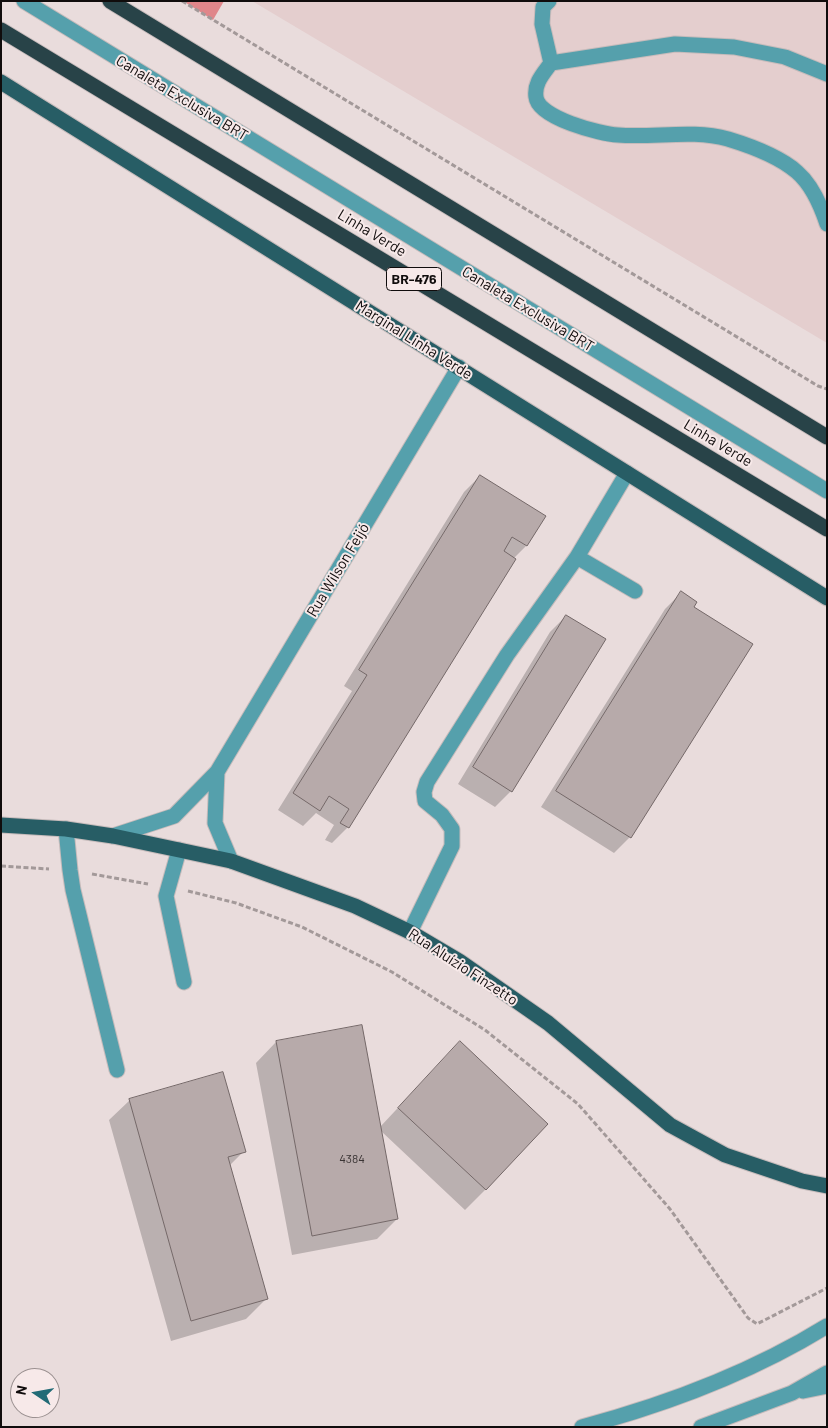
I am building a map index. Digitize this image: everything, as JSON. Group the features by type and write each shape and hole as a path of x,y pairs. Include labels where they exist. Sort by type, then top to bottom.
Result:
{"highway":[{"path":"110,1 827,437"},
{"name":"Linha Verde","path":"1,30 827,529"}],"main road":[{"name":"Marginal Linha Verde","path":"1,82 827,598"},
{"name":"Rua Aluízio Finzetto","path":"1,825 66,829 113,836 231,861 355,906 410,932 459,961 548,1023 670,1125 725,1155 802,1181 827,1186"}],"street":[{"name":"Canaleta Exclusiva BRT","path":"24,1 827,491"},
{"path":"549,1 543,7 542,24 551,64"},
{"path":"827,74 785,57 734,47 675,44 551,64 538,80 536,98 543,110 560,119 600,133 620,136 700,134 727,139 766,152 797,172 820,203 827,224"},
{"name":"Rua Wilson Feijó","path":"113,836 174,816 217,772 459,367"},
{"path":"410,932 452,846 452,829 442,816 425,801 424,792 427,782 507,655 576,557 626,473"},
{"path":"576,557 635,591"},
{"name":"Rua Wilson Feijó","path":"217,772 215,823 231,861"},
{"path":"66,829 70,870 118,1070"},
{"path":"179,850 166,896 184,982"},
{"path":"582,1427 617,1418 696,1391 741,1372 824,1328"},
{"path":"792,1393 827,1373"},
{"path":"701,1427 792,1393 827,1386"}],"path":[{"path":"182,1 818,386 827,389"},
{"path":"1,866 70,870 169,888 236,903 302,927 392,972 485,1030 578,1104 670,1209 748,1318 757,1324 827,1288"}],"shaded area":[{"path":"183,1 224,1 213,20"},
{"path":"252,1 827,1 827,343"}],"building":[{"path":"480,475 546,516 527,546 512,537 504,551 516,559 349,828 340,823 349,809 329,796 320,811 293,793 367,675 359,670"},
{"path":"681,591 697,602 694,607 753,644 631,838 556,791"},
{"path":"566,615 606,639 512,792 473,767"},
{"path":"362,1025 398,1219 312,1236 276,1041"},
{"path":"460,1041 548,1124 486,1190 398,1108"},
{"path":"223,1072 246,1152 228,1157 268,1299 191,1321 129,1099"}]}
